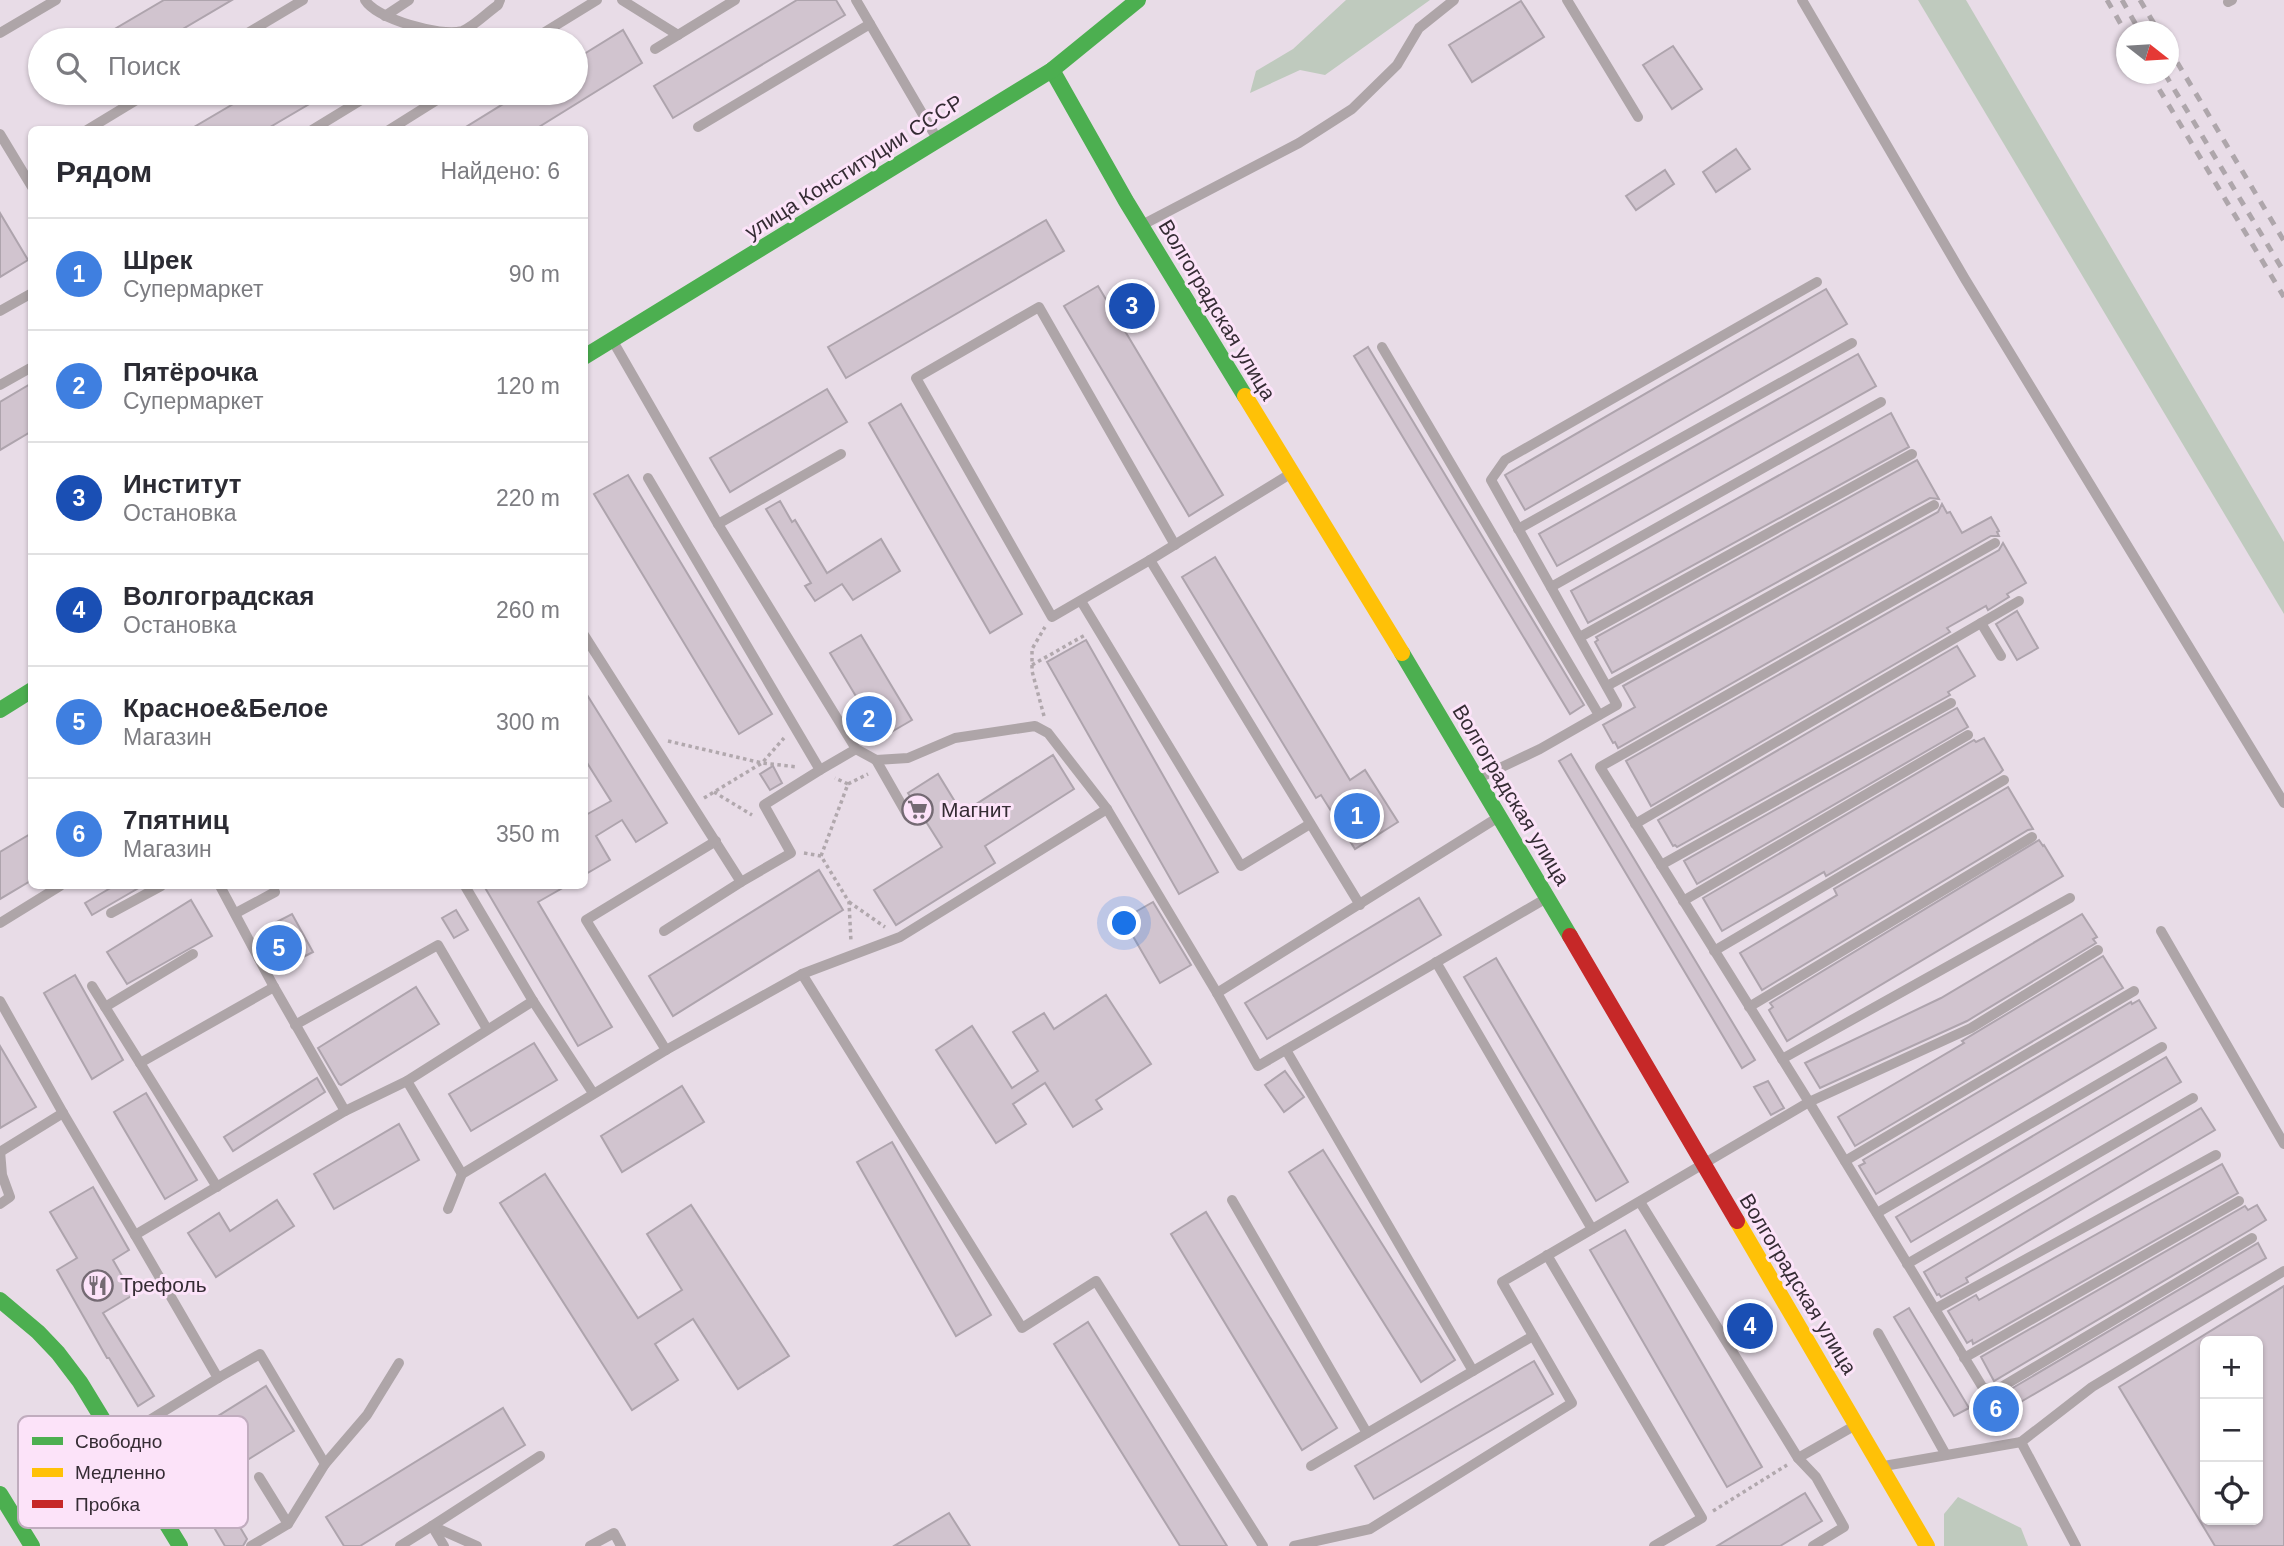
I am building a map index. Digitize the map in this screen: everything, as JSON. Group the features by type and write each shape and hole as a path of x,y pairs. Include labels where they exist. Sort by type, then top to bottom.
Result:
{"main road":[{"name":"улица Конституции СССР","path":"588,355 1052,70 1138,0"},
{"name":"Волгоградская улица","path":"1052,70 1141,225 1501,816 1927,1546"},
{"path":"0,709 28,692"},
{"path":"0,1300 58,1353 101,1416"},
{"path":"0,1494 18,1523"},
{"path":"21,1528 32,1546"},
{"path":"169,1528 180,1546"}],"lane":[{"path":"0,33 56,0"},
{"path":"256,28 303,0"},
{"path":"365,0 385,16 409,26 422,28"},
{"path":"385,16 409,0"},
{"path":"465,28 498,5 500,0"},
{"path":"552,28 597,0"},
{"path":"622,0 678,35"},
{"path":"655,50 734,0"},
{"path":"856,0 938,140"},
{"path":"1141,225 1299,143 1352,109 1397,65 1419,28 1454,0"},
{"path":"1567,0 1638,117"},
{"path":"1802,0 1965,279 2284,803"},
{"path":"698,127 870,24"},
{"path":"94,126 128,105"},
{"path":"319,126 353,105"},
{"path":"395,126 429,105"},
{"path":"0,134 28,180"},
{"path":"21,169 28,165"},
{"path":"1478,778 1540,749 1617,705 1491,480 1505,460 1817,282"},
{"path":"0,311 28,295"},
{"path":"1175,545 1039,307 916,377 1052,617 1175,545 1292,473"},
{"path":"612,341 718,524 856,749 878,764 908,816"},
{"path":"1518,529 1852,343"},
{"path":"1381,347 1599,715"},
{"path":"0,385 28,369"},
{"path":"1551,587 1881,402"},
{"path":"718,524 841,454"},
{"path":"1580,638 1912,454"},
{"path":"648,478 820,770"},
{"path":"1607,686 1934,505"},
{"path":"1995,543 1600,767 1983,1388 1997,1389 2252,1238"},
{"path":"1150,559 1360,905"},
{"path":"1081,601 1241,866 1310,824"},
{"path":"1635,824 2019,601"},
{"path":"1981,624 2001,656"},
{"path":"588,641 741,882"},
{"path":"1661,865 1951,703"},
{"path":"878,764 908,758 955,738 1035,726 1048,733 1107,809 1258,1066 1548,897"},
{"path":"1683,901 1968,735"},
{"path":"664,931 791,853 764,805 856,749"},
{"path":"1714,951 2004,780"},
{"path":"449,1209 462,1174 593,1093 802,974 900,937 1107,809"},
{"path":"1217,993 1501,816"},
{"path":"1749,1007 2032,837"},
{"path":"666,1050 586,920 716,841"},
{"path":"0,923 55,889"},
{"path":"111,913 155,889"},
{"path":"222,889 345,1111"},
{"path":"468,889 533,1001 593,1093"},
{"path":"236,914 275,892"},
{"path":"1782,1059 2070,898"},
{"path":"2161,931 2284,1144"},
{"path":"295,1025 438,945 487,1029"},
{"path":"1294,1546 1370,1529 1572,1403 1502,1282 1809,1102 1971,1028 2098,950"},
{"path":"105,1007 193,954"},
{"path":"1436,962 1592,1229"},
{"path":"802,974 1022,1328 1096,1281 1264,1546"},
{"path":"92,986 217,1187"},
{"path":"139,1063 274,987"},
{"path":"1845,1161 2134,991"},
{"path":"0,1001 218,1378"},
{"path":"135,1235 345,1111 407,1082 533,1001"},
{"path":"1877,1213 2162,1047"},
{"path":"1286,1050 1473,1371"},
{"path":"407,1082 462,1174"},
{"path":"1907,1264 2193,1098"},
{"path":"0,1204 10,1197 2,1175 0,1151 63,1112"},
{"path":"1935,1309 2216,1155"},
{"path":"1232,1200 1367,1433"},
{"path":"1965,1358 2239,1201"},
{"path":"1640,1202 1798,1458 1816,1478 1844,1527 1812,1546"},
{"path":"1548,1255 1702,1518 1654,1546"},
{"path":"1881,1467 2021,1442 2092,1387 2284,1271"},
{"path":"1878,1333 1947,1455"},
{"path":"1311,1466 1533,1336"},
{"path":"155,1416 260,1354 325,1464"},
{"path":"251,1546 288,1524 325,1464 367,1415 399,1363"},
{"path":"1798,1458 1856,1425"},
{"path":"2021,1442 2076,1546"},
{"path":"400,1546 540,1456"},
{"path":"259,1477 288,1524"},
{"path":"432,1525 444,1546"},
{"path":"432,1525 477,1546"},
{"path":"590,1546 614,1533 621,1546"}],"path":[{"path":"1048,733 1032,665 1032,649 1052,617"},
{"path":"1032,665 1097,628"},
{"path":"693,805 762,763 793,725"},
{"path":"649,736 762,763 820,770 848,785"},
{"path":"821,856 848,785 878,764"},
{"path":"714,792 778,830"},
{"path":"791,853 821,856"},
{"path":"821,856 849,902 900,937"},
{"path":"849,902 851,956"},
{"path":"1702,1518 1798,1458"}],"shaded area":[{"path":"1346,0 1430,0 1325,75 1300,70 1250,93 1256,71 1293,49"},
{"path":"1918,0 1966,0 2284,542 2284,614"},
{"path":"1958,1497 2021,1528 2028,1546 1944,1546 1944,1514"}],"building":[{"path":"164,0 232,0 184,28 116,28"},
{"path":"797,0 836,0 845,15 673,118 654,86"},
{"path":"1521,1 1544,37 1472,82 1449,45"},
{"path":"623,30 642,63 588,96 588,52"},
{"path":"1673,46 1702,89 1672,109 1643,65"},
{"path":"232,105 308,105 272,126 196,126"},
{"path":"502,105 574,105 540,126 467,126"},
{"path":"1736,149 1750,169 1716,192 1703,172"},
{"path":"1665,170 1674,184 1636,210 1626,196"},
{"path":"0,213 28,260 0,277"},
{"path":"1046,220 1064,251 846,378 828,347"},
{"path":"1098,286 1223,495 1189,516 1064,306"},
{"path":"1826,289 1847,324 1525,510 1505,475"},
{"path":"1368,347 1584,705 1570,714 1354,356"},
{"path":"1858,354 1876,386 1557,566 1539,534"},
{"path":"28,385 28,433 0,450 0,402"},
{"path":"827,389 847,422 730,492 710,458"},
{"path":"901,404 1022,614 990,633 869,423"},
{"path":"1891,413 1909,447 1588,623 1571,591"},
{"path":"1917,460 1939,499 1930,498 1612,673 1595,642 1598,640 1596,637"},
{"path":"628,475 772,714 739,734 594,494"},
{"path":"780,501 792,522 795,520 827,573 881,539 900,571 853,600 842,584 815,601 805,586 811,583 766,509"},
{"path":"1942,504 1962,533 1991,517 1999,536 1991,536 1618,748 1615,742 1613,743 1603,725 1635,707 1623,686 1938,512"},
{"path":"2003,543 2026,583 2007,594 2009,597 1988,610 1986,606 1947,628 1950,632 1651,806 1626,761 1999,550"},
{"path":"1215,557 1350,780 1365,770 1398,822 1355,849 1321,795 1316,798 1182,577"},
{"path":"2017,611 2038,648 2017,660 1996,624"},
{"path":"861,635 912,720 881,738 830,653"},
{"path":"1086,640 1218,872 1179,894 1047,662"},
{"path":"1957,646 1975,676 1948,692 1950,695 1677,847 1673,846 1658,820"},
{"path":"588,696 667,823 636,842 622,820 596,836 610,860 588,873 588,814 611,801 588,764"},
{"path":"1957,708 1968,727 1697,884 1684,861"},
{"path":"1984,738 2003,770 2000,773 1826,876 1824,872 1722,931 1703,898 1974,740 1976,742"},
{"path":"1571,754 1755,1060 1742,1068 1559,761"},
{"path":"1053,755 1074,789 985,846 995,863 896,925 874,890 942,847 908,793 938,774 962,813"},
{"path":"773,766 782,783 770,790 760,774"},
{"path":"2008,787 2033,829 1762,990 1740,953 1837,895 1834,889"},
{"path":"28,835 28,882 0,899 0,852"},
{"path":"2039,840 2063,876 1787,1041 1769,1010 1773,1007 1770,1003"},
{"path":"819,870 843,910 673,1016 649,976"},
{"path":"109,889 137,889 92,915 85,903"},
{"path":"486,889 561,889 538,902 612,1027 578,1046"},
{"path":"1419,898 1441,935 1267,1039 1245,1003"},
{"path":"191,900 212,936 127,984 107,952"},
{"path":"1153,902 1191,965 1160,983 1123,919"},
{"path":"456,910 468,930 454,938 442,918"},
{"path":"292,914 313,952 286,966 265,928"},
{"path":"2082,914 2097,937 2093,939 2096,943 1967,1021 1820,1088 1805,1063 1941,998"},
{"path":"2103,956 2123,988 1855,1146 1838,1117 1964,1043 1962,1041"},
{"path":"1496,958 1628,1182 1596,1201 1464,977"},
{"path":"75,975 123,1060 92,1079 44,993"},
{"path":"416,987 439,1024 339,1084 318,1048"},
{"path":"1106,995 1151,1064 1096,1100 1102,1109 1073,1127 1045,1083 1013,1104 1026,1124 996,1143 936,1050 972,1026 1012,1088 1038,1071 1013,1032 1044,1013 1054,1029"},
{"path":"2139,1000 2156,1028 1876,1194 1859,1166 1865,1163 1863,1160 2131,1002 2132,1004"},
{"path":"534,1043 557,1080 471,1131 449,1094"},
{"path":"0,1046 36,1107 0,1128"},
{"path":"2166,1057 2181,1082 1911,1242 1896,1217"},
{"path":"1285,1071 1304,1097 1284,1112 1265,1085"},
{"path":"317,1078 325,1092 233,1151 224,1137"},
{"path":"1768,1081 1784,1108 1771,1115 1754,1087"},
{"path":"682,1086 704,1122 622,1172 601,1136"},
{"path":"146,1093 197,1180 165,1199 114,1112"},
{"path":"2201,1108 2215,1130 1966,1278 1968,1282 1941,1297 1937,1295 1924,1272"},
{"path":"399,1124 419,1160 334,1209 314,1174"},
{"path":"892,1142 991,1315 956,1336 857,1162"},
{"path":"1323,1150 1455,1360 1421,1382 1289,1172"},
{"path":"2222,1164 2238,1193 1973,1344 1972,1340 1967,1343 1948,1311 1976,1295 1979,1300"},
{"path":"545,1174 638,1318 682,1290 647,1234 691,1205 789,1356 738,1389 693,1319 655,1344 678,1380 632,1410 500,1203"},
{"path":"93,1187 129,1250 113,1260 133,1295 103,1313 154,1396 138,1406 57,1270 77,1258 50,1212"},
{"path":"277,1200 294,1226 216,1277 188,1233 219,1213 230,1231"},
{"path":"2257,1205 2266,1220 1994,1381 1981,1357 2245,1206 2248,1210"},
{"path":"1206,1212 1337,1428 1302,1450 1171,1234"},
{"path":"1625,1230 1762,1467 1727,1487 1590,1250"},
{"path":"2258,1243 2266,1258 2007,1410 1999,1396"},
{"path":"2284,1286 2284,1546 2215,1546 2202,1525 2263,1525 2263,1336 2202,1336"},
{"path":"1909,1308 1969,1408 1954,1416 1894,1317"},
{"path":"1088,1322 1227,1546 1180,1546 1054,1344"},
{"path":"2200,1337 2200,1462 2200,1521 2119,1387"},
{"path":"1534,1361 1553,1394 1374,1499 1355,1466"},
{"path":"266,1386 294,1431 248,1460 248,1416 218,1416"},
{"path":"503,1408 525,1445 360,1546 344,1546 326,1517"},
{"path":"1805,1493 1822,1521 1780,1546 1717,1546"},
{"path":"949,1513 970,1546 894,1546"},
{"path":"214,1528 240,1528 247,1539 243,1546 225,1546"}],"railway":[{"path":"2107,0 2119,21"},
{"path":"2122,0 2134,21"},
{"path":"2140,0 2152,21"},
{"path":"2179,65 2284,241"},
{"path":"2156,84 2284,297"},
{"path":"2171,84 2284,272"}],"traffic: fast":[{"path":"588,355 1052,70 1138,0"},
{"path":"1052,70 1126,201 1245,396"},
{"path":"1402,653 1570,936"},
{"path":"0,710 28,692"},
{"path":"0,1300 58,1353 101,1416"},
{"path":"0,1494 18,1523"},
{"path":"21,1528 32,1546"},
{"path":"169,1528 180,1546"}],"traffic: slow":[{"path":"1245,396 1402,653"},
{"path":"1737,1221 1927,1546"}],"traffic: jam":[{"path":"1570,936 1737,1221"}],"place":[{"name":"Институт","path":"1132,306"},
{"name":"Пятёрочка","path":"869,719"},
{"name":"Магнит","path":"918,810"},
{"name":"Шрек","path":"1357,816"},
{"name":"Красное&Белое","path":"279,948"},
{"name":"Трефоль","path":"97,1285"},
{"name":"Волгоградская","path":"1750,1326"},
{"name":"7пятниц","path":"1996,1409"}]}
